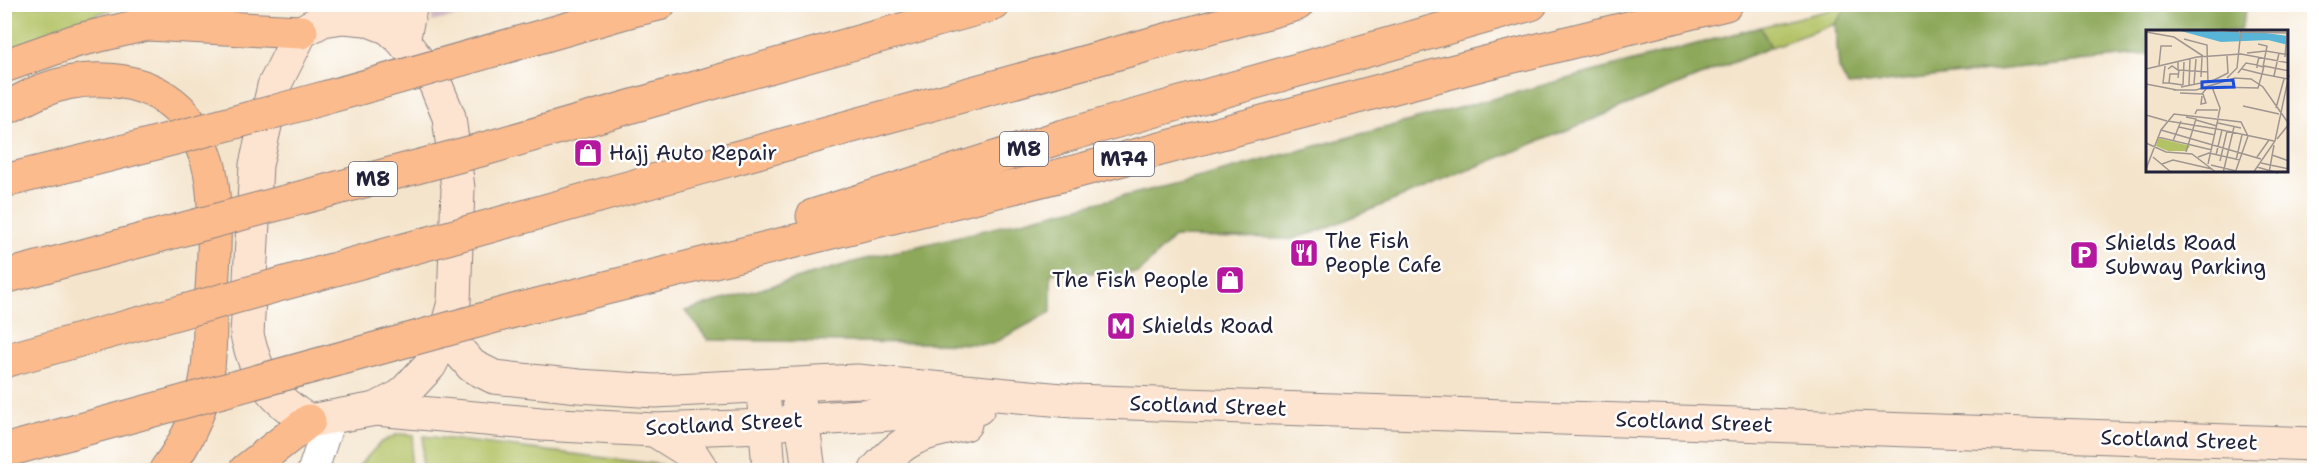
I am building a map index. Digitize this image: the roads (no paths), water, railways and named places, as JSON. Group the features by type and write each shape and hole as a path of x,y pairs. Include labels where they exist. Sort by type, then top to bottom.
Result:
{"highway":[{"name":"M8","path":"4,277 494,146 994,4"},
{"path":"4,361 1297,4"},
{"name":"M8","path":"4,451 521,309 1064,136 1531,4"},
{"name":"M74","path":"521,309 1074,172 1485,63 1726,4"},
{"path":"4,181 325,98 645,7"},
{"path":"4,66 75,41 147,24 312,20"},
{"path":"4,109 42,90 73,83 102,78 130,83 157,94 180,110 206,157 210,175 215,252 207,375 195,424 166,471"},
{"path":"246,471 319,420"}],"street":[{"path":"403,41 411,4"},
{"path":"343,17 366,19 389,28 403,41 435,83 449,117 458,188 454,302 445,335 430,365 401,396 376,409 319,420 284,406 265,382 252,357 247,335 256,165 274,86 312,20 343,17"},
{"name":"Scotland Street","path":"445,335 472,366 494,377 655,391 763,387 797,382 857,381 1072,401 2314,444"},
{"path":"797,382 809,471"},
{"path":"763,387 769,471"},
{"path":"876,471 896,448 928,432 1072,401"},
{"name":"Scotland Street","path":"376,409 541,424 654,430 765,426 802,420 1072,401"},
{"path":"313,471 319,420"},
{"path":"654,430 690,453 702,471"}],"place":[{"name":"Hajj Auto Repair","path":"588,153"},
{"name":"The Fish People Cafe","path":"1304,253"},
{"name":"Shields Road Subway Parking","path":"2084,255"},
{"name":"The Fish People","path":"1230,280"},
{"name":"Shields Road","path":"1121,326"}]}
